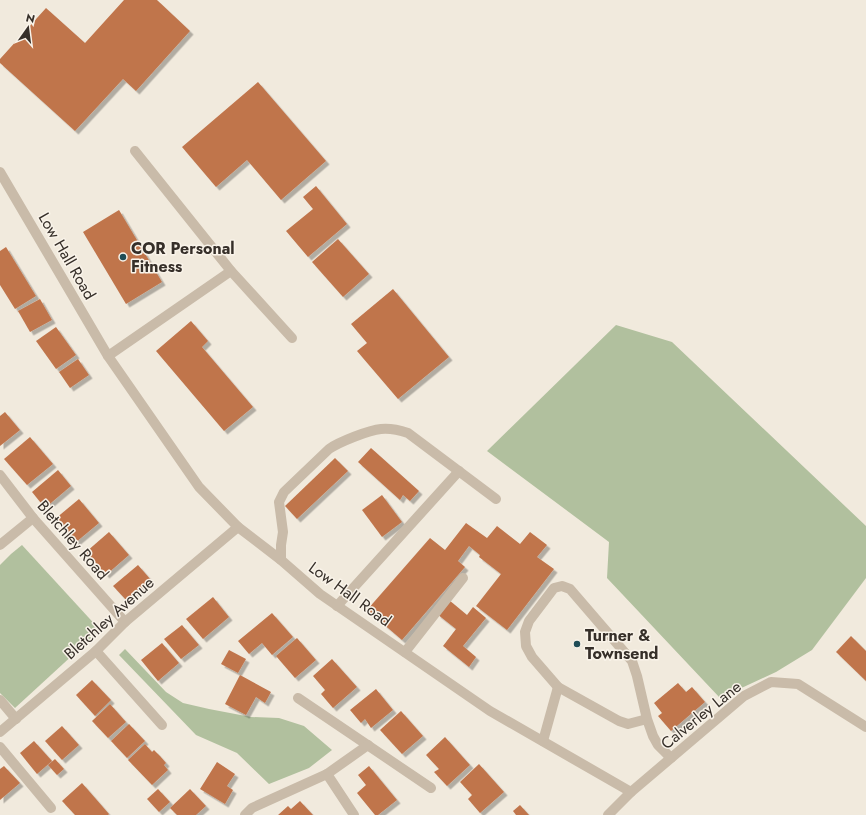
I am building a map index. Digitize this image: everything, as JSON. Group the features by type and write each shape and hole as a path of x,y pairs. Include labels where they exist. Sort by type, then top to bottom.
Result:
{"street":[{"path":"135,151 231,271 292,338"},
{"name":"Low Hall Road","path":"0,172 108,356 199,488 238,527 281,560 320,594 490,711 631,792"},
{"path":"108,356 231,271"},
{"path":"281,560 283,532 279,502 284,492 337,443 380,429 396,429 408,433 496,499"},
{"path":"337,606 459,471"},
{"name":"Bletchley Road","path":"0,475 34,518 125,622"},
{"path":"0,545 34,518"},
{"name":"Bletchley Avenue","path":"0,732 96,651 125,622 238,527"},
{"path":"405,652 463,578"},
{"path":"647,719 628,724 619,721 558,687 532,657 526,646 525,632 529,621 554,588 562,586 570,589 632,661 653,736 658,745 671,758"},
{"path":"96,651 162,725"},
{"name":"Calverley Lane","path":"608,815 631,792 744,696 771,682 798,684 866,727"},
{"path":"543,741 558,687"},
{"path":"298,698 431,788"},
{"path":"0,700 16,719"},
{"path":"245,815 252,808 328,774 368,745"},
{"path":"0,747 51,808"},
{"path":"328,774 354,815"}],"green space":[{"path":"616,325 672,342 866,526 866,578 812,650 776,672 720,698 607,578 609,542 487,451"},
{"path":"22,545 100,630 15,708 0,693 0,565"},
{"path":"125,649 166,692 183,703 251,717 279,718 304,726 332,750 309,768 269,784 237,753 196,735 119,655"}],"building":[{"path":"124,0 157,0 190,31 136,91 123,79 75,131 0,63 0,59 46,8 85,43"},
{"path":"258,82 326,161 281,200 247,160 216,187 182,147"},
{"path":"316,186 347,224 308,257 286,231 313,209 303,197"},
{"name":"COR Personal Fitness","path":"119,210 162,282 126,304 83,232"},
{"path":"338,239 369,274 343,297 312,262"},
{"path":"6,247 36,296 15,309 0,285 0,251"},
{"path":"393,289 449,357 398,399 357,351 367,343 351,324"},
{"path":"40,299 52,320 30,332 18,311"},
{"path":"191,321 208,341 202,347 253,407 224,431 156,351"},
{"path":"56,327 76,355 56,369 36,341"},
{"path":"78,359 89,375 70,388 59,372"},
{"path":"5,412 20,430 0,446 0,416"},
{"path":"30,437 53,464 27,485 4,459"},
{"path":"371,448 419,491 410,501 403,495 400,500 358,462"},
{"path":"335,458 348,471 297,519 285,506"},
{"path":"58,470 71,486 45,508 32,492"},
{"path":"382,495 402,522 382,537 362,510"},
{"path":"79,499 99,523 75,543 55,519"},
{"path":"466,523 487,538 497,526 520,544 530,532 547,545 537,557 554,569 507,630 476,606 501,574 479,557 480,555 469,546 458,561 465,567 402,640 367,610 430,538 445,550"},
{"path":"109,532 129,555 106,575 86,552"},
{"path":"138,565 151,580 127,601 113,586"},
{"path":"213,597 229,617 203,639 186,619"},
{"path":"449,600 467,615 473,607 486,618 463,646 476,657 469,667 443,646 456,629 437,614"},
{"path":"272,613 293,637 272,655 262,643 249,654 238,641"},
{"path":"182,625 199,645 181,659 164,639"},
{"path":"851,636 866,651 866,681 836,652"},
{"path":"297,638 316,660 295,678 276,656"},
{"path":"162,643 179,663 158,681 141,660"},
{"path":"229,650 246,659 238,673 221,664"},
{"path":"332,659 357,687 333,708 321,694 325,690 313,676"},
{"path":"240,675 271,692 265,703 256,697 246,715 225,704"},
{"path":"92,680 111,700 95,716 76,695"},
{"path":"678,683 686,692 692,687 705,702 671,731 658,716 662,713 654,703"},
{"path":"376,689 393,710 371,728 365,719 361,723 350,710"},
{"path":"110,704 126,722 108,738 92,721"},
{"path":"401,711 423,736 402,754 380,730"},
{"path":"129,724 145,741 127,758 111,741"},
{"path":"62,726 79,745 62,760 45,741"},
{"path":"445,737 470,765 447,786 434,772 439,769 426,755"},
{"path":"34,741 52,761 37,774 20,753"},
{"path":"145,744 152,752 154,750 160,756 166,763 164,765 168,770 152,785 128,760"},
{"path":"55,759 64,769 57,775 48,765"},
{"path":"217,762 235,774 227,786 233,790 225,804 200,789"},
{"path":"479,764 504,792 480,813 468,799 472,795 460,782"},
{"path":"4,766 20,783 0,800 0,769"},
{"path":"369,766 397,800 378,815 375,815 357,793 366,785 358,775"},
{"path":"82,783 109,814 108,815 75,815 62,801"},
{"path":"158,789 170,802 159,812 147,799"},
{"path":"190,789 206,806 196,815 177,815 170,808"},
{"path":"300,801 313,815 278,815 288,806 291,809"},
{"path":"520,805 529,815 516,815 513,811"}],"place":[{"name":"COR Personal Fitness","path":"123,257"},
{"name":"Turner & Townsend","path":"577,644"}]}
